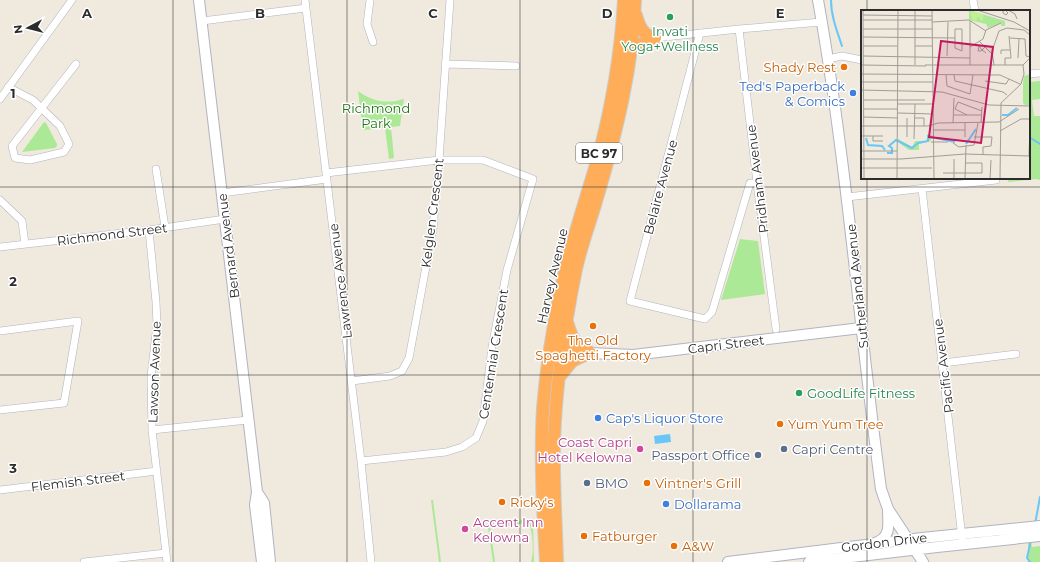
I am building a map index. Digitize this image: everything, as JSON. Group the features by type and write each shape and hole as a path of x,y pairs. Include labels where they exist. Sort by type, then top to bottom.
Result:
{"highway":[{"name":"Harvey Avenue","path":"557,562 551,544 542,483 543,409 547,371 552,334 572,244 598,158 608,118 615,82 624,0"},
{"name":"Harvey Avenue","path":"546,562 551,544 554,443 561,348 575,272 614,138 626,81 635,6"},
{"path":"635,6 642,30 651,37 655,38"},
{"path":"621,32 631,45 635,46 655,38"},
{"path":"566,321 572,338 577,345 590,353"},
{"path":"552,334 556,344 561,348 573,352 590,353"},
{"path":"558,377 572,361 579,356 590,353"},
{"path":"540,562 551,544 563,562"}],"street":[{"path":"0,99 72,0"},
{"name":"Bernard Avenue","path":"199,0 257,492 255,505 262,562"},
{"name":"Lawrence Avenue","path":"305,0 352,381 371,562"},
{"path":"370,0 367,24 373,42"},
{"name":"Kelglen Crescent","path":"352,381 390,376 402,371 409,358 432,229 439,160 450,0"},
{"name":"Sutherland Avenue","path":"818,0 828,59 847,197 861,328 881,489 888,509 922,562"},
{"path":"973,0 974,10"},
{"path":"202,21 306,8"},
{"path":"655,38 822,22"},
{"name":"Pridham Avenue","path":"739,29 776,329"},
{"name":"Belaire Avenue","path":"700,33 630,301 705,319 712,312 750,183 757,183"},
{"path":"828,59 842,56 861,60"},
{"path":"8,87 33,100 42,108 60,126 69,144 64,152 30,160 15,158 12,146 42,108 76,64"},
{"path":"445,64 516,66"},
{"path":"1030,74 1040,73"},
{"path":"222,193 439,160"},
{"name":"Centennial Crescent","path":"361,461 446,452 462,447 476,438 483,421 492,347 507,270 532,178 483,160 439,160"},
{"path":"156,169 165,227"},
{"path":"847,197 996,180"},
{"name":"Pacific Avenue","path":"922,189 963,544"},
{"path":"0,200 22,221 25,244"},
{"name":"Richmond Street","path":"0,247 149,230 225,219"},
{"name":"Lawson Avenue","path":"149,230 157,325 151,376 152,430 167,562"},
{"path":"0,331 78,321 64,403 0,410"},
{"name":"Capri Street","path":"590,353 633,355 861,328"},
{"path":"943,363 1016,354"},
{"path":"152,430 248,420"},
{"name":"Flemish Street","path":"0,490 157,471"},
{"name":"Bernard Avenue","path":"257,492 264,503 270,562"},
{"path":"872,544 882,540 887,532 888,509"},
{"name":"Gordon Drive","path":"728,562 789,558 872,544 962,533 1035,531"},
{"name":"Gordon Drive","path":"809,562 963,544 1035,531"},
{"path":"927,562 933,549 936,547"},
{"path":"84,562 166,552"}],"green space":[{"path":"1040,81 1040,99 1032,100 1034,116 1040,116 1040,180 1036,179 1008,182 1009,179 1030,179 1030,82"},
{"name":"Richmond Park","path":"358,91 369,98 380,101 398,101 404,99 400,126 391,127 394,158 389,159 385,128 363,130"},
{"path":"44,122 46,123 57,146 55,148 22,152"},
{"path":"740,239 758,241 765,294 721,300"},
{"path":"431,500 433,500 441,562 439,562"},
{"path":"517,519 533,524 534,562 531,562 533,544 530,526 525,523 508,526 507,522 503,521"},
{"path":"494,522 494,524 490,525 495,562 493,562 488,527 484,528 484,526 488,523"},
{"path":"1031,542 1032,547 1040,546 1040,562 1028,562 1028,543"}],"water":[{"path":"670,434 671,442 655,444 654,436"}],"waterway":[{"path":"831,0 833,18 842,46"},
{"path":"1030,138 1040,144"},
{"path":"1035,524 1040,497"},
{"path":"1030,562 1027,558 1031,540"}],"place":[{"name":"Invati Yoga+Wellness","path":"670,17"},
{"name":"Shady Rest","path":"844,67"},
{"name":"Ted's Paperback & Comics","path":"853,93"},
{"name":"The Old Spaghetti Factory","path":"593,326"},
{"name":"GoodLife Fitness","path":"799,393"},
{"name":"Cap's Liquor Store","path":"598,418"},
{"name":"Yum Yum Tree","path":"780,424"},
{"name":"Coast Capri Hotel Kelowna","path":"640,449"},
{"name":"Capri Centre","path":"784,449"},
{"name":"Passport Office","path":"758,455"},
{"name":"BMO","path":"587,483"},
{"name":"Vintner's Grill","path":"647,483"},
{"name":"Ricky's","path":"502,502"},
{"name":"Dollarama","path":"666,504"},
{"name":"Accent Inn Kelowna","path":"465,529"},
{"name":"Fatburger","path":"584,536"},
{"name":"A&W","path":"674,546"}]}
